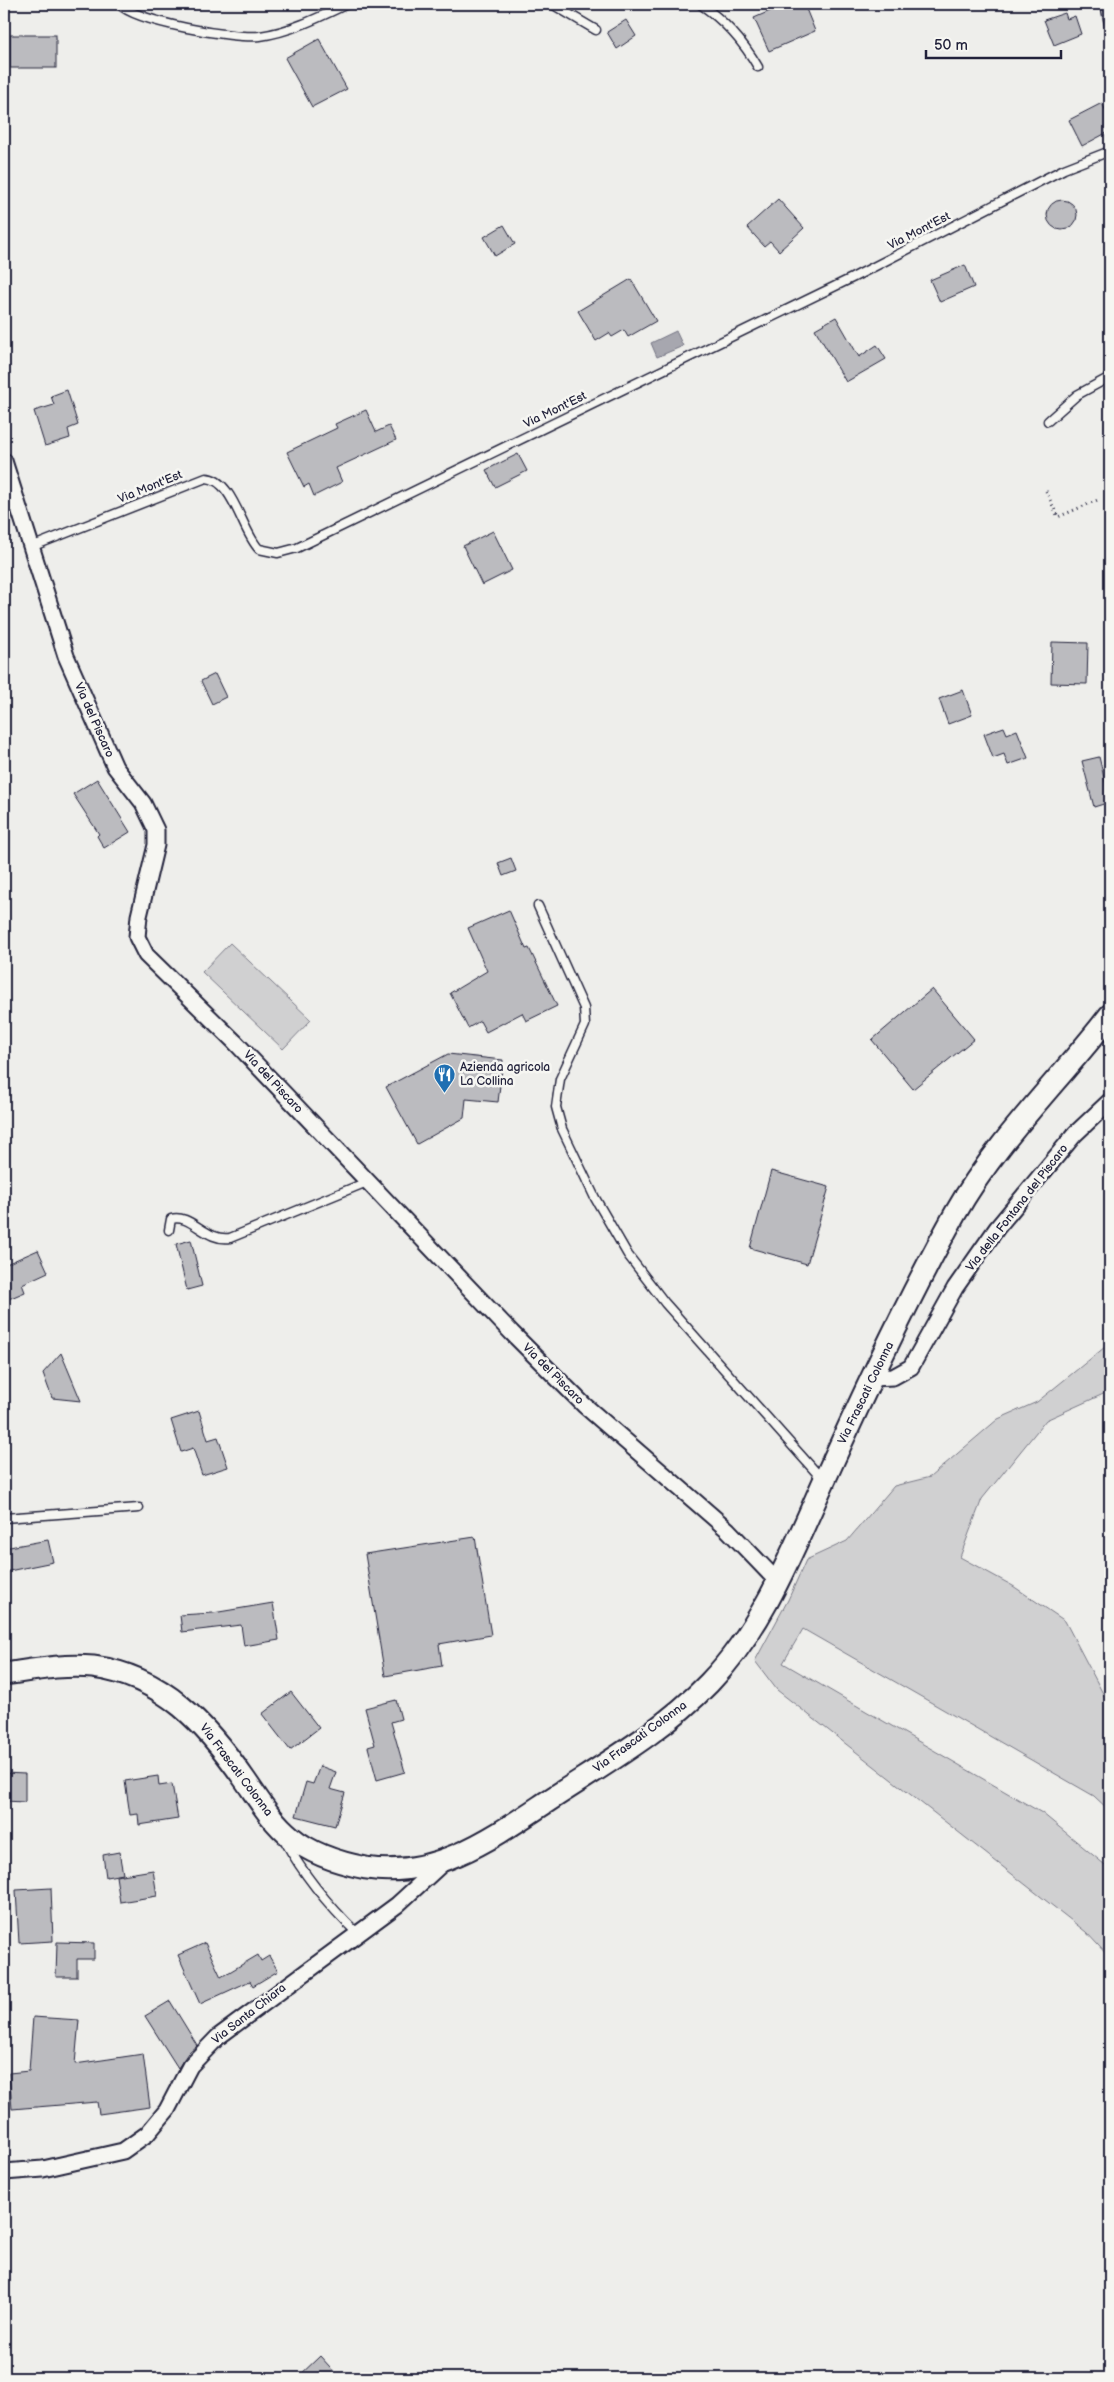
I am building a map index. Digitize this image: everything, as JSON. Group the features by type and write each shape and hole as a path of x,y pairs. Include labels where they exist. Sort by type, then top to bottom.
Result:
{"street":[{"name":"Via del Piscaro","path":"4,461 66,656 115,767 143,803 156,830 156,845 139,916 138,937 146,955 235,1042 512,1333 584,1405 728,1530 777,1581"},
{"name":"Via Frascati Colonna","path":"4,1674 58,1667 93,1667 133,1678 164,1693 185,1707 210,1732 273,1820 291,1838 323,1855 360,1866 403,1869 423,1866 447,1859 477,1845 511,1825 674,1716 709,1684 739,1648 777,1581 873,1378 953,1218 973,1185 1003,1144 1110,1015"},
{"name":"Via della Fontana del Piscaro","path":"873,1378 893,1377 911,1367 955,1288 997,1228 1076,1134 1110,1101"},
{"name":"Via Santa Chiara","path":"8,2172 44,2169 123,2151 147,2134 168,2110 190,2066 218,2037 405,1899 447,1859"}],"lane":[{"path":"119,4 129,11 154,20 202,30 259,36 297,26 347,4"},
{"path":"552,4 596,30"},
{"path":"700,4 742,40 758,67"},
{"path":"1105,4 1110,30"},
{"name":"Via Mont'Est","path":"31,547 206,478 212,478 223,486 260,550 278,553 297,548 852,278 1064,169 1110,150"},
{"path":"1048,421 1077,395 1110,377"},
{"path":"4,511 17,504"},
{"path":"538,906 584,1008 586,1018 583,1033 560,1079 556,1107 562,1128 595,1198 628,1255 665,1303 824,1481"},
{"path":"169,1230 171,1219 181,1218 217,1238 230,1238 368,1182"},
{"path":"4,1518 139,1508"},
{"path":"273,1820 309,1880 331,1908 357,1934"}],"path":[{"path":"1046,491 1058,518 1100,499"}],"shaded area":[{"path":"676,331 683,346 657,357 651,343"},
{"path":"230,943 311,1020 283,1049 202,972"},
{"path":"1110,1343 1110,1391 1046,1420 982,1499 960,1557 1013,1586 1065,1621 1110,1707 1110,1811 1094,1796 803,1629 783,1663 1042,1813 1110,1869 1110,1958 1086,1932 777,1690 755,1661 788,1600 806,1560 847,1541 894,1486 930,1477 998,1419 1037,1402"}],"building":[{"path":"786,4 804,4 815,31 769,51 754,18"},
{"path":"1065,13 1067,19 1075,16 1081,34 1054,45 1044,20"},
{"path":"626,20 636,36 617,49 607,32"},
{"path":"10,35 56,35 56,68 10,68"},
{"path":"319,39 347,89 312,107 285,58"},
{"path":"1102,103 1110,119 1110,131 1082,146 1069,120"},
{"path":"778,199 804,228 779,251 770,241 764,246 747,227"},
{"path":"1062,200 1073,204 1077,215 1073,226 1062,230 1051,226 1047,215 1051,204"},
{"path":"504,225 515,244 495,256 484,237"},
{"path":"965,265 974,287 940,302 930,280"},
{"path":"631,279 656,321 628,337 624,330 612,337 609,333 596,341 578,311"},
{"path":"836,317 859,357 877,345 886,359 846,382 815,329"},
{"path":"67,390 78,425 68,429 70,438 45,446 34,411 54,405 51,396"},
{"path":"366,410 376,432 389,426 396,440 336,468 342,482 314,496 309,484 304,487 287,452 337,428 335,424"},
{"path":"518,454 527,471 495,487 486,470"},
{"path":"493,531 512,570 482,585 463,546"},
{"path":"1052,642 1088,643 1087,684 1051,683"},
{"path":"215,674 226,697 212,704 201,681"},
{"path":"963,690 972,715 948,724 939,699"},
{"path":"1004,727 1007,734 1017,730 1028,758 1008,765 1004,754 993,758 984,734"},
{"path":"1099,757 1110,802 1094,807 1082,761"},
{"path":"97,779 130,832 104,848 97,836 99,834 73,794"},
{"path":"511,858 516,871 503,876 498,863"},
{"path":"509,910 526,949 529,948 557,1006 526,1021 522,1013 486,1032 480,1021 468,1028 450,993 487,971 468,928"},
{"path":"932,989 974,1039 913,1089 872,1040"},
{"name":"Azienda agricola La Collina","path":"448,1054 503,1060 498,1102 466,1099 464,1118 417,1144 386,1087"},
{"path":"771,1171 829,1187 807,1264 750,1248"},
{"path":"191,1240 202,1286 187,1290 176,1244"},
{"path":"38,1250 48,1272 22,1284 25,1292 4,1301 4,1265"},
{"path":"61,1353 81,1401 52,1398 43,1373"},
{"path":"199,1411 208,1440 218,1437 228,1467 202,1475 193,1448 181,1452 171,1420"},
{"path":"475,1537 491,1635 439,1644 442,1666 385,1676 365,1554"},
{"path":"48,1540 53,1562 4,1572 4,1548"},
{"path":"273,1603 279,1640 244,1646 241,1625 182,1632 180,1615 213,1613"},
{"path":"291,1692 319,1728 290,1750 262,1714"},
{"path":"396,1700 401,1719 391,1722 405,1772 377,1780 368,1747 375,1745 365,1708"},
{"path":"320,1766 336,1772 330,1789 345,1793 335,1826 296,1816 306,1782 313,1784"},
{"path":"4,1773 25,1774 25,1802 4,1801"},
{"path":"158,1776 159,1786 172,1784 178,1819 139,1825 138,1814 130,1815 125,1781"},
{"path":"119,1852 123,1874 106,1877 103,1855"},
{"path":"153,1870 157,1896 120,1902 116,1876"},
{"path":"51,1888 53,1941 19,1943 16,1890"},
{"path":"57,1942 94,1943 94,1959 77,1959 77,1977 56,1977"},
{"path":"205,1943 221,1977 258,1955 261,1961 269,1956 278,1971 253,1986 250,1981 200,2004 178,1955"},
{"path":"170,2001 197,2045 188,2053 178,2068 145,2016"},
{"path":"33,2017 79,2020 75,2064 143,2054 150,2107 99,2114 97,2102 12,2109 9,2073 29,2071"},
{"path":"320,2356 340,2378 297,2378"}],"place":[{"name":"Azienda agricola La Collina","path":"444,1093"}]}
